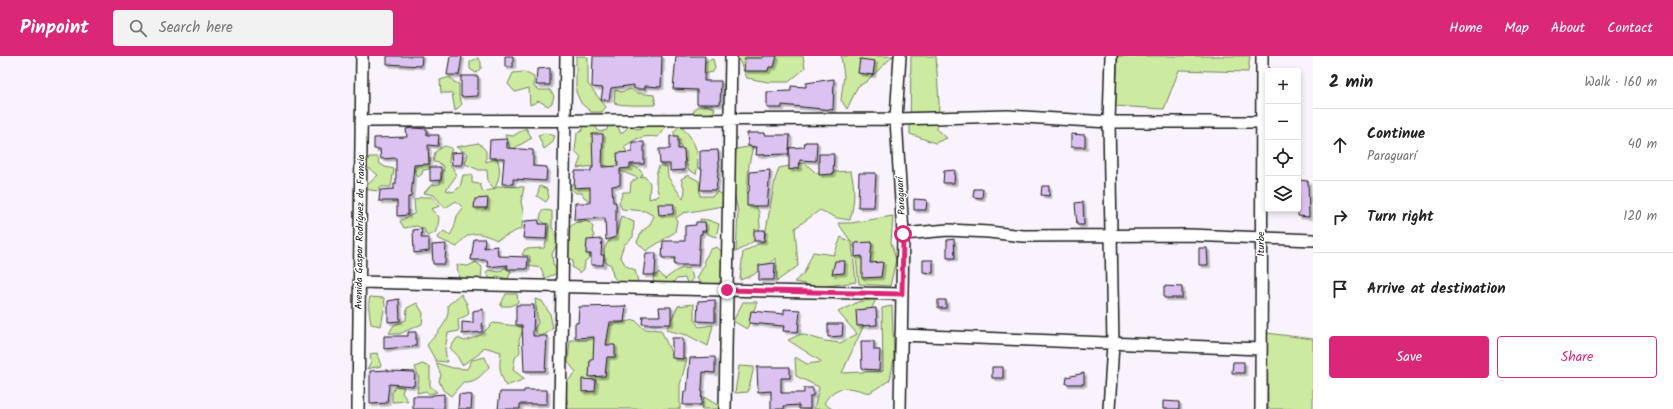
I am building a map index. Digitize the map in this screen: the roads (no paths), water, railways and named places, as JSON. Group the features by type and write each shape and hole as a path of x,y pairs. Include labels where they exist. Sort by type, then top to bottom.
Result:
{"street":[{"name":"Avenida Gaspar Rodríguez de Francia","path":"358,409 362,56"},
{"path":"560,409 566,56"},
{"path":"725,409 731,56"},
{"name":"Paraguarí","path":"900,56 896,119 903,234 900,409"},
{"path":"1109,409 1113,344 1109,122 1110,56"},
{"name":"Iturbe","path":"1260,409 1262,56"},
{"path":"361,121 896,119 1008,116 1109,122 1261,122"},
{"path":"903,234 948,230 989,232 1023,236 1189,235 1313,240"},
{"path":"360,282 902,294"},
{"path":"901,335 1261,349"}]}
